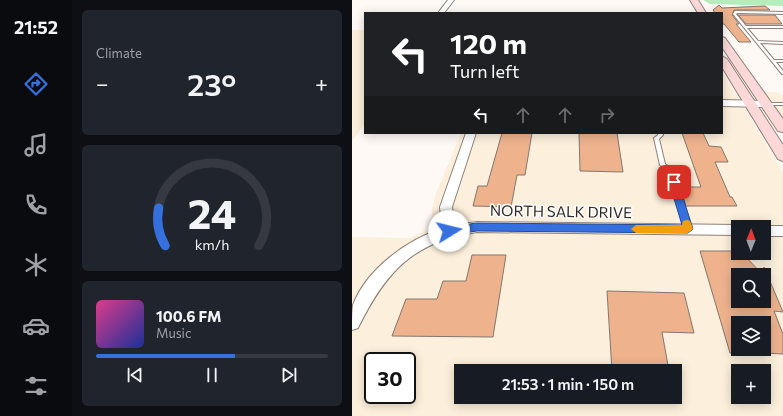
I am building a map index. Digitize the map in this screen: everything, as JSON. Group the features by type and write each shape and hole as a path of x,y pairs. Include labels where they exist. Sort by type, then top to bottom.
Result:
{"street":[{"path":"442,12 451,0"},
{"path":"694,0 701,12"},
{"path":"723,41 783,128"},
{"path":"723,61 783,156"},
{"path":"723,103 766,104"},
{"path":"449,231 446,207 471,134"},
{"name":"NORTH SALK DRIVE","path":"352,322 375,281 390,265 409,250 428,239 449,231 477,227 731,230"},
{"path":"771,231 783,231"}],"lane":[{"path":"783,13 736,12 734,14 783,73"},
{"path":"744,27 783,27"},
{"path":"758,42 783,43"},
{"path":"773,61 783,61"},
{"path":"766,104 783,104"},
{"path":"660,134 656,138 663,165 669,169 688,229"}],"shaded area":[{"path":"352,30 364,30 364,125 352,141"},
{"path":"723,73 783,172 783,416 352,416 352,237 410,238 428,229 432,222 432,208 436,193 461,134 723,134"},
{"path":"763,92 774,92 783,95 783,121"}],"green space":[{"path":"703,0 783,0 783,6 710,4"}],"building":[{"path":"719,5 722,8 765,6 770,10 734,10 732,15 739,24 736,24 751,42 739,42 723,24 723,12 714,12 713,10"},
{"path":"738,15 775,15 782,24 746,24"},
{"path":"502,134 532,134 525,175 517,175 511,207 473,206 478,186 487,186"},
{"path":"579,134 617,134 623,172 580,171"},
{"path":"682,134 703,134 709,146 721,147 728,162 715,162 730,197 732,197 737,206 686,206 680,187 701,187"},
{"path":"700,251 731,251 731,260 749,260 756,268 731,268 731,308 771,308 771,284 783,312 774,311 783,334 783,354 771,353 771,316 731,316 730,353"},
{"path":"472,255 506,255 493,337 392,336 406,299 437,299 443,281 466,281"},
{"path":"607,291 684,293 694,333 662,332 668,364 612,364"}],"slow traffic":[{"path":"636,229 688,229 687,224"}],"route":[{"path":"449,231 477,227 537,229 688,229 674,182"}]}
